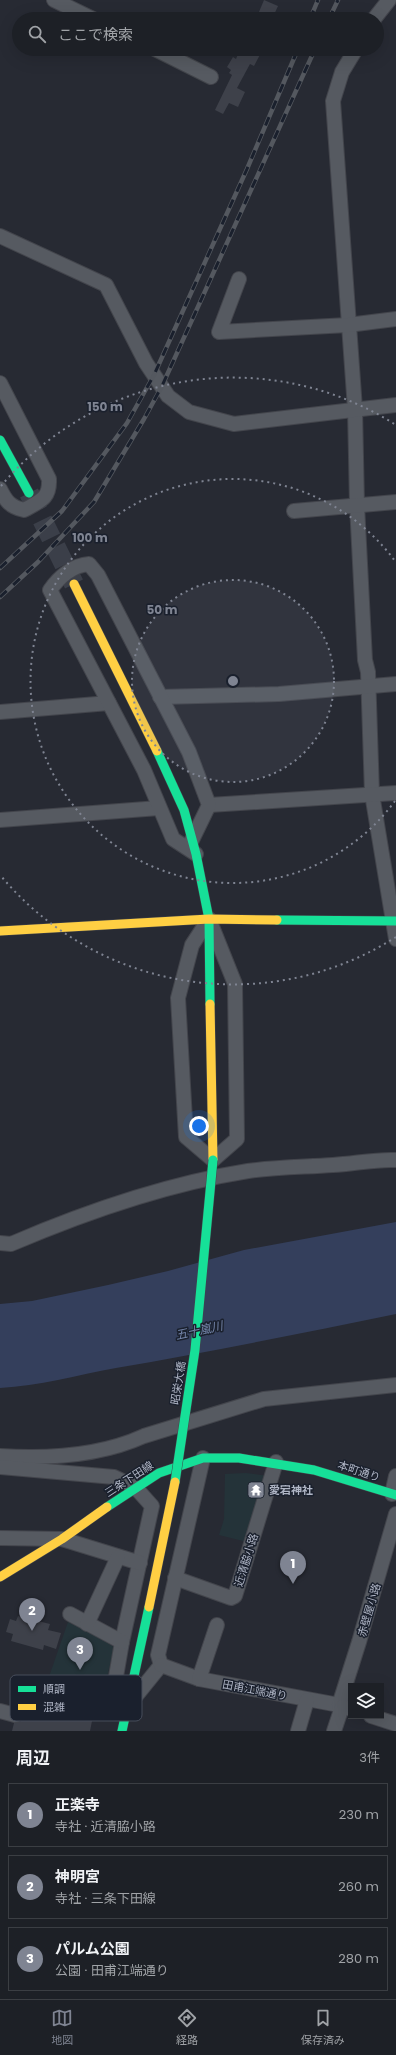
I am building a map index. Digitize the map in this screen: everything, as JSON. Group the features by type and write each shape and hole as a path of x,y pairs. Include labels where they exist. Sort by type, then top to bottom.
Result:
{"street":[{"path":"54,0 79,12"},
{"path":"380,12 389,0"},
{"path":"169,56 211,77"},
{"path":"352,56 342,72 333,101 355,409 357,505 368,686 372,794 395,922 396,939"},
{"path":"0,236 106,285 146,363 168,396 189,412 234,424 396,405"},
{"path":"239,279 220,332 348,325 396,319"},
{"path":"0,383 49,479 50,488 47,497 24,510 13,508 6,500 0,489"},
{"path":"0,440 29,493"},
{"path":"294,511 396,502"},
{"path":"192,840 209,806 189,752 98,575 89,564 79,565 57,581 50,590 144,770 159,808 174,839 196,854"},
{"name":"昭栄大橋","path":"74,584 143,718 184,810 196,854 209,919 213,1160 195,1350 171,1508 134,1675"},
{"path":"160,697 279,694 396,684"},
{"path":"0,712 109,703"},
{"path":"209,806 396,793"},
{"path":"0,820 159,808"},
{"path":"0,931 209,919 395,922"},
{"path":"209,919 235,984 237,1138 213,1160 186,1136 178,998 192,945 209,919"},
{"path":"0,1243 12,1244 92,1211 182,1183 250,1171 338,1165 375,1160 396,1160"},
{"path":"0,1456 48,1457 87,1452 128,1443 144,1436 264,1399 396,1385"},
{"path":"142,1688 160,1665 158,1655 202,1458"},
{"name":"三条下田線","path":"0,1577 62,1539 135,1487 159,1472 202,1458 240,1458 276,1462 314,1470"},
{"name":"近清脇小路","path":"175,1578 231,1598 235,1596 276,1462"},
{"path":"0,1467 114,1476 135,1487 152,1506 122,1642 116,1675"},
{"name":"本町通り","path":"314,1470 394,1494"},
{"path":"394,1494 396,1476"},
{"name":"赤壁屋小路","path":"334,1731 344,1707 360,1642 396,1514"},
{"path":"0,1538 62,1539 140,1563"},
{"path":"87,1624 118,1557"},
{"path":"70,1614 122,1642"},
{"path":"199,1679 217,1625"},
{"name":"田甫江端通り","path":"160,1665 199,1679 344,1707"},
{"path":"298,1731 307,1700"},
{"path":"0,1711 10,1714"},
{"path":"380,1719 396,1724"},
{"name":"昭栄大橋","path":"122,1731 124,1721"}],"shaded area":[{"path":"246,1473 268,1476 247,1542 219,1535 224,1519 225,1474"},
{"path":"68,1622 91,1632 114,1647 108,1675 50,1675"}],"water":[{"name":"五十嵐川","path":"396,1222 396,1314 44,1383 0,1388 0,1304 32,1301 168,1271 244,1250"}],"building":[{"path":"264,0 278,6 275,12 259,12"},
{"path":"237,56 259,56 254,66 250,64 237,88 245,92 238,107 229,103 223,114 215,110 232,75 229,73 231,70 227,67 233,57 236,59"},
{"path":"18,1616 50,1624 48,1630 61,1633 56,1649 44,1645 43,1650 11,1641 13,1634 6,1632 10,1619 16,1621"},
{"path":"21,1721 92,1721 90,1731 12,1731 14,1723"}],"tunnel":[{"path":"29,493 74,584"}],"railway":[{"path":"313,12 318,0"},
{"path":"332,12 338,0"},
{"path":"0,568 62,511 127,423 154,375 247,169 295,56"},
{"path":"0,597 38,562 94,502 144,419 162,386 312,56"}],"traffic: fast":[{"path":"0,440 29,493"},
{"path":"157,751 184,810 196,854 209,919 210,1004"},
{"path":"277,920 396,921"},
{"path":"175,1482 195,1350 213,1160"},
{"path":"107,1507 159,1473 203,1458 239,1458 314,1470 396,1495"},
{"path":"134,1675 149,1607"},
{"path":"122,1731 124,1721"}],"traffic: slow":[{"path":"74,584 157,751"},
{"path":"0,931 209,919 277,920"},
{"path":"210,1004 213,1160"},
{"path":"149,1607 175,1482"},
{"path":"0,1577 62,1539 107,1507"}],"place":[{"name":"愛宕神社","path":"256,1490"},
{"name":"正楽寺","path":"293,1584"},
{"name":"神明宮","path":"32,1631"},
{"name":"パルム公園","path":"80,1670"}]}
